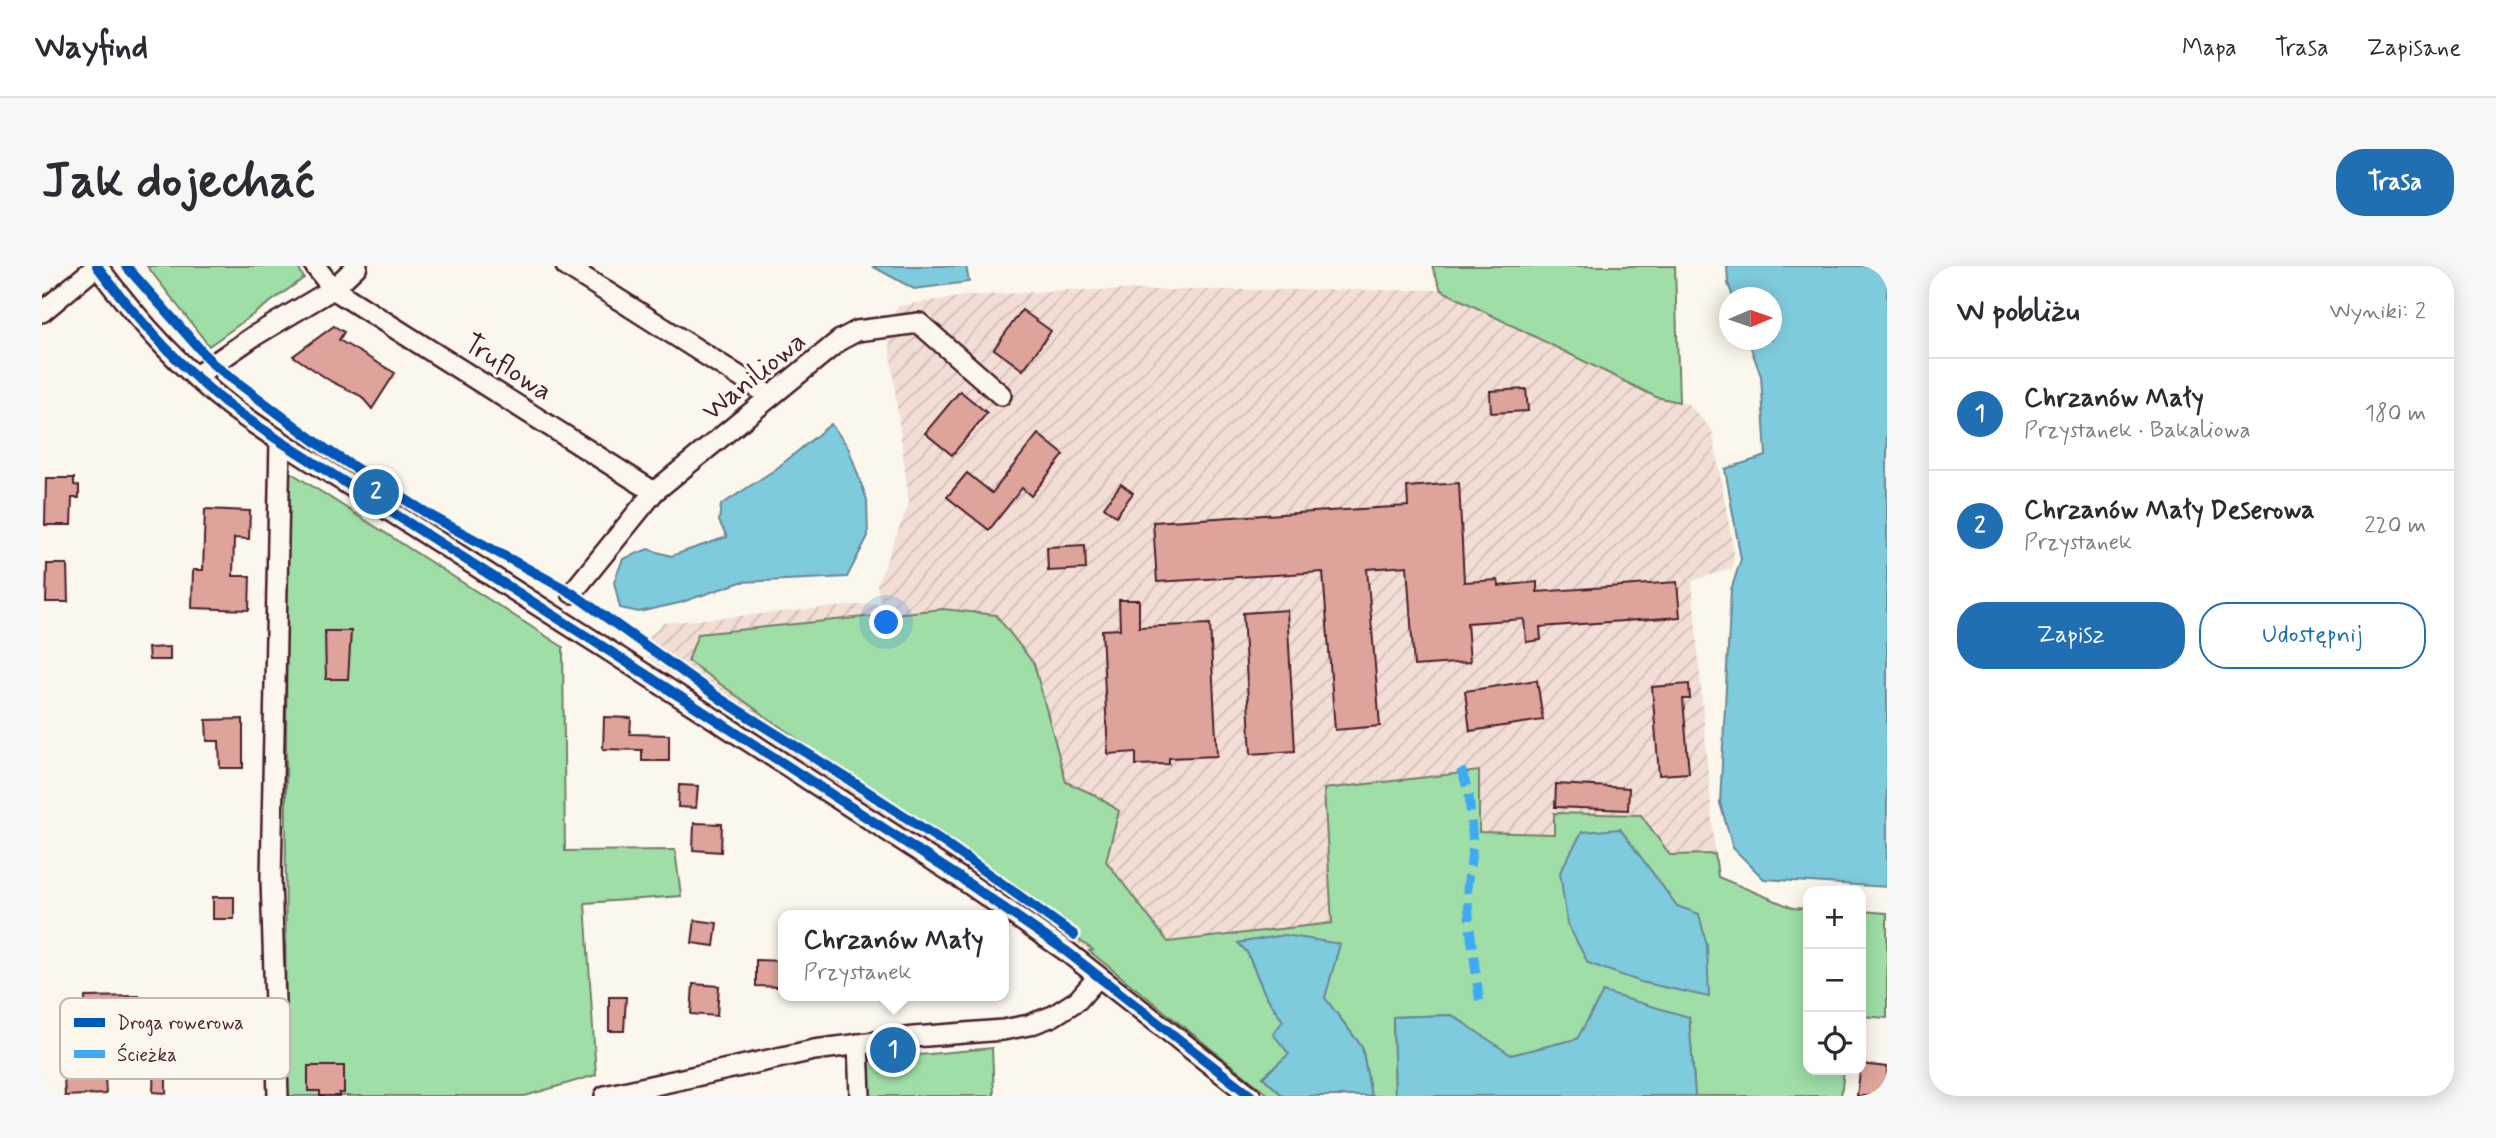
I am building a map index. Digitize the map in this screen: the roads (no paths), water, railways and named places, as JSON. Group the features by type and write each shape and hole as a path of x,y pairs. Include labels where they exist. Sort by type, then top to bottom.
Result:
{"street":[{"path":"42,312 97,266 136,316 230,407 600,644 1007,910"},
{"name":"Truflowa","path":"315,266 333,289 654,492"},
{"path":"196,376 254,336 333,289 357,266"},
{"path":"566,266 770,396"},
{"name":"Waniliowa","path":"572,593 654,492 770,396 841,340 857,331 919,323 1001,395"},
{"path":"275,998 271,878 280,441"},
{"path":"1009,912 1066,951 1251,1096"},
{"path":"605,1096 814,1050 1029,1025 1053,1016 1078,1000 1097,977"},
{"path":"858,1044 860,1096"}],"water":[{"path":"872,266 966,266 969,282 914,289"},
{"path":"1727,266 1887,266 1887,887 1764,879 1733,848 1720,803 1731,590 1741,559 1725,469 1766,456 1761,376 1752,350 1782,350 1782,287 1729,287"},
{"path":"831,424 848,447 867,500 868,536 847,577 741,582 679,603 639,612 620,608 614,582 623,559 648,549 671,556 727,537 719,521 721,505 776,469"},
{"path":"1620,829 1677,906 1699,914 1707,946 1709,997 1641,982 1588,963 1567,923 1560,872 1582,832"},
{"path":"1285,935 1340,944 1325,998 1362,1047 1371,1096 1283,1096 1263,1077 1289,1054 1273,1034 1283,1021 1265,994 1247,952 1238,943"},
{"path":"1603,992 1689,1017 1695,1096 1395,1096 1393,1017 1452,1015 1511,1055 1577,1039"}],"place":[{"name":"Chrzanów Mały Deserowa","path":"376,492"},
{"name":"Chrzanów Mały","path":"893,1050"}]}
